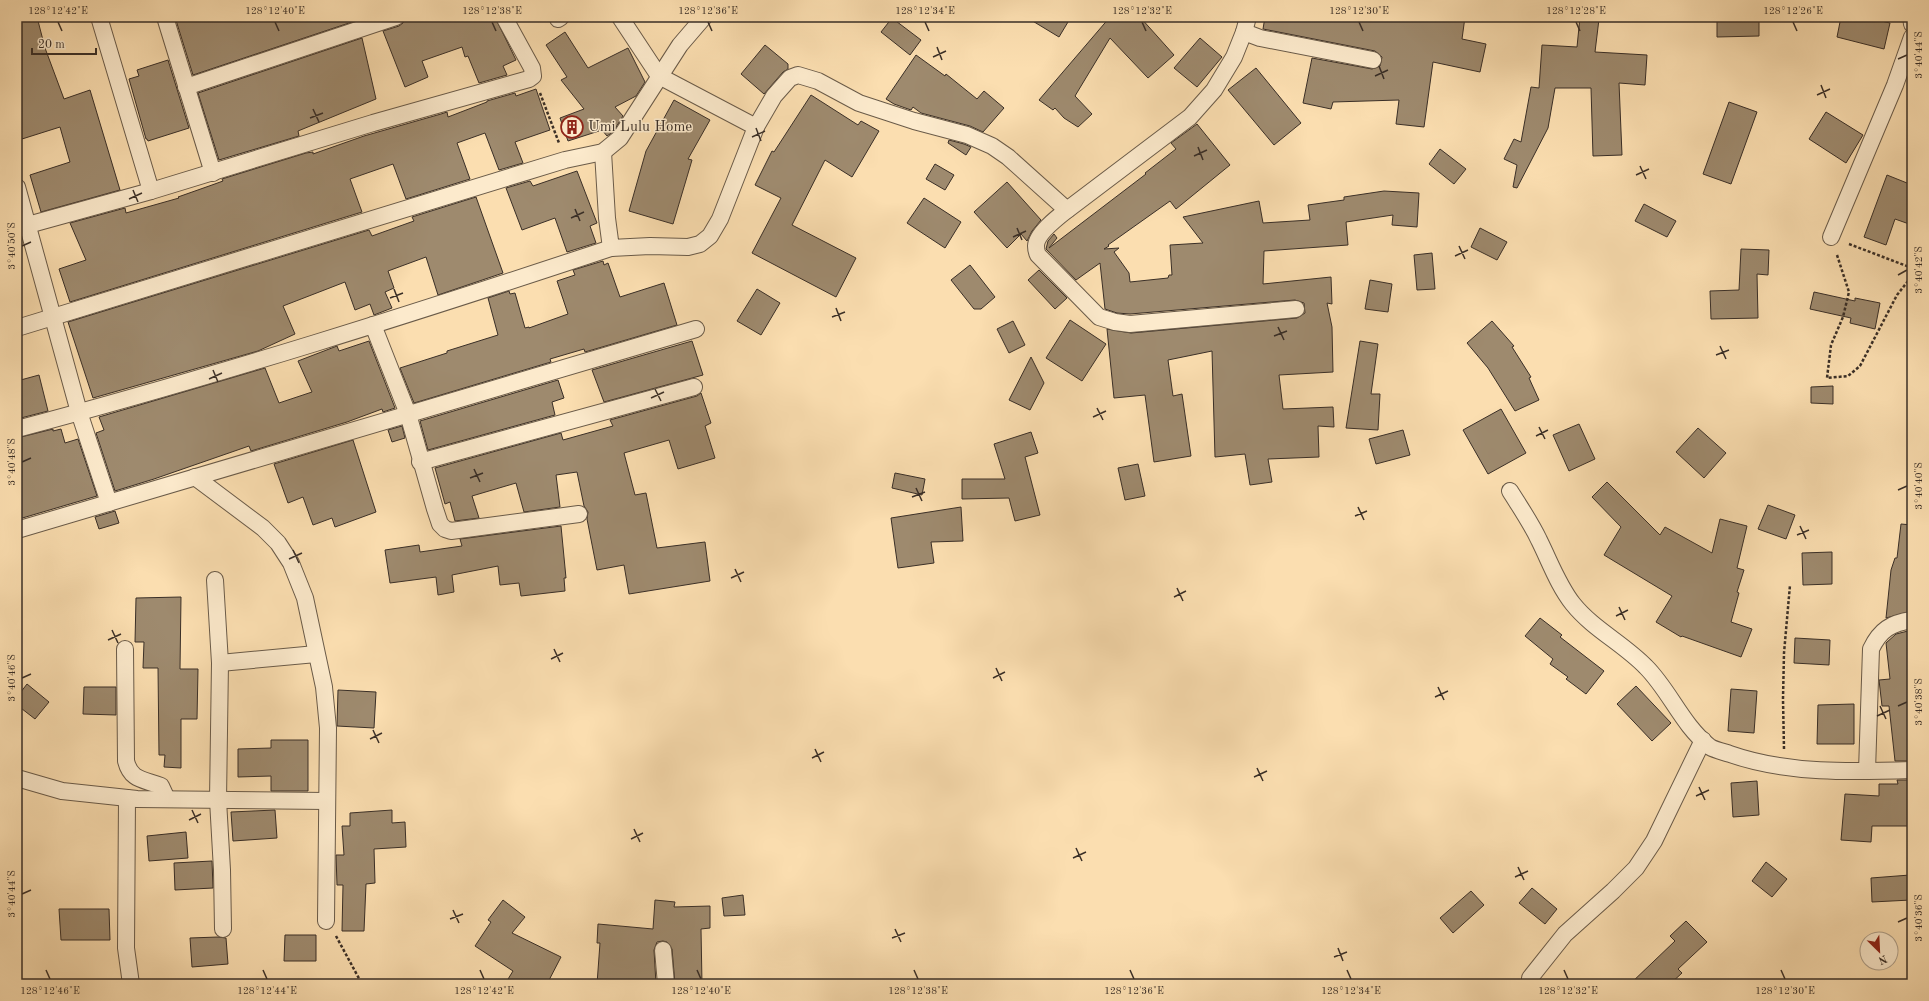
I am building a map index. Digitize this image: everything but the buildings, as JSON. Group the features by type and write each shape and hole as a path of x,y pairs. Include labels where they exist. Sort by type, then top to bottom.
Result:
{"street":[{"path":"98,17 151,191"},
{"path":"165,17 213,173"},
{"path":"186,87 396,17"},
{"path":"22,227 213,173 373,123 507,87 529,79 533,76 528,60 504,17"},
{"path":"620,17 659,76 756,127"},
{"path":"17,328 565,160 603,152 620,138 680,45 704,17"},
{"path":"1912,17 1912,24"},
{"path":"1296,309 1130,324 1114,322 1099,317 1038,255 1036,246 1037,239 1049,225 1067,210 1190,117 1214,90 1234,57 1246,24 1260,38 1373,60"},
{"path":"1831,238 1895,85 1912,36"},
{"path":"17,429 272,357 611,248 650,246 688,247 700,244 710,236 720,219 756,127 774,96 790,78 798,75 808,77 859,103 914,121 967,135 992,146 1008,156 1067,210"},
{"path":"603,152 611,248"},
{"path":"17,187 22,227 53,318 79,412 108,503"},
{"path":"373,324 408,414 430,495 440,524 445,529 451,531 579,514"},
{"path":"17,530 696,329"},
{"path":"420,462 694,387"},
{"path":"195,478 263,528 278,543 291,563 305,598 324,688 328,728 326,920"},
{"path":"1510,491 1539,540 1553,573 1573,604 1592,622 1647,667 1679,713 1711,748 1749,761 1783,767 1867,771 1912,770"},
{"path":"215,580 220,663 218,800 222,870 223,929"},
{"path":"1867,771 1871,649 1876,640 1888,626 1912,620"},
{"path":"125,649 126,761 129,772 139,779 161,786 167,799"},
{"path":"220,663 316,654"},
{"path":"1530,978 1565,934 1636,868 1654,842 1704,740"},
{"path":"17,778 62,791 126,798 327,802"},
{"path":"126,798 126,948 131,984"},
{"path":"663,950 666,984"}],"path":[{"path":"533,76 565,160"},
{"path":"1831,238 1912,268"},
{"path":"1831,238 1849,292 1844,317 1831,345 1827,378 1848,376 1860,366 1897,294 1912,276"},
{"path":"1783,767 1784,660 1790,585"},
{"path":"326,920 362,984"}],"place":[{"name":"Umi Lulu Home","path":"572,127"}]}
